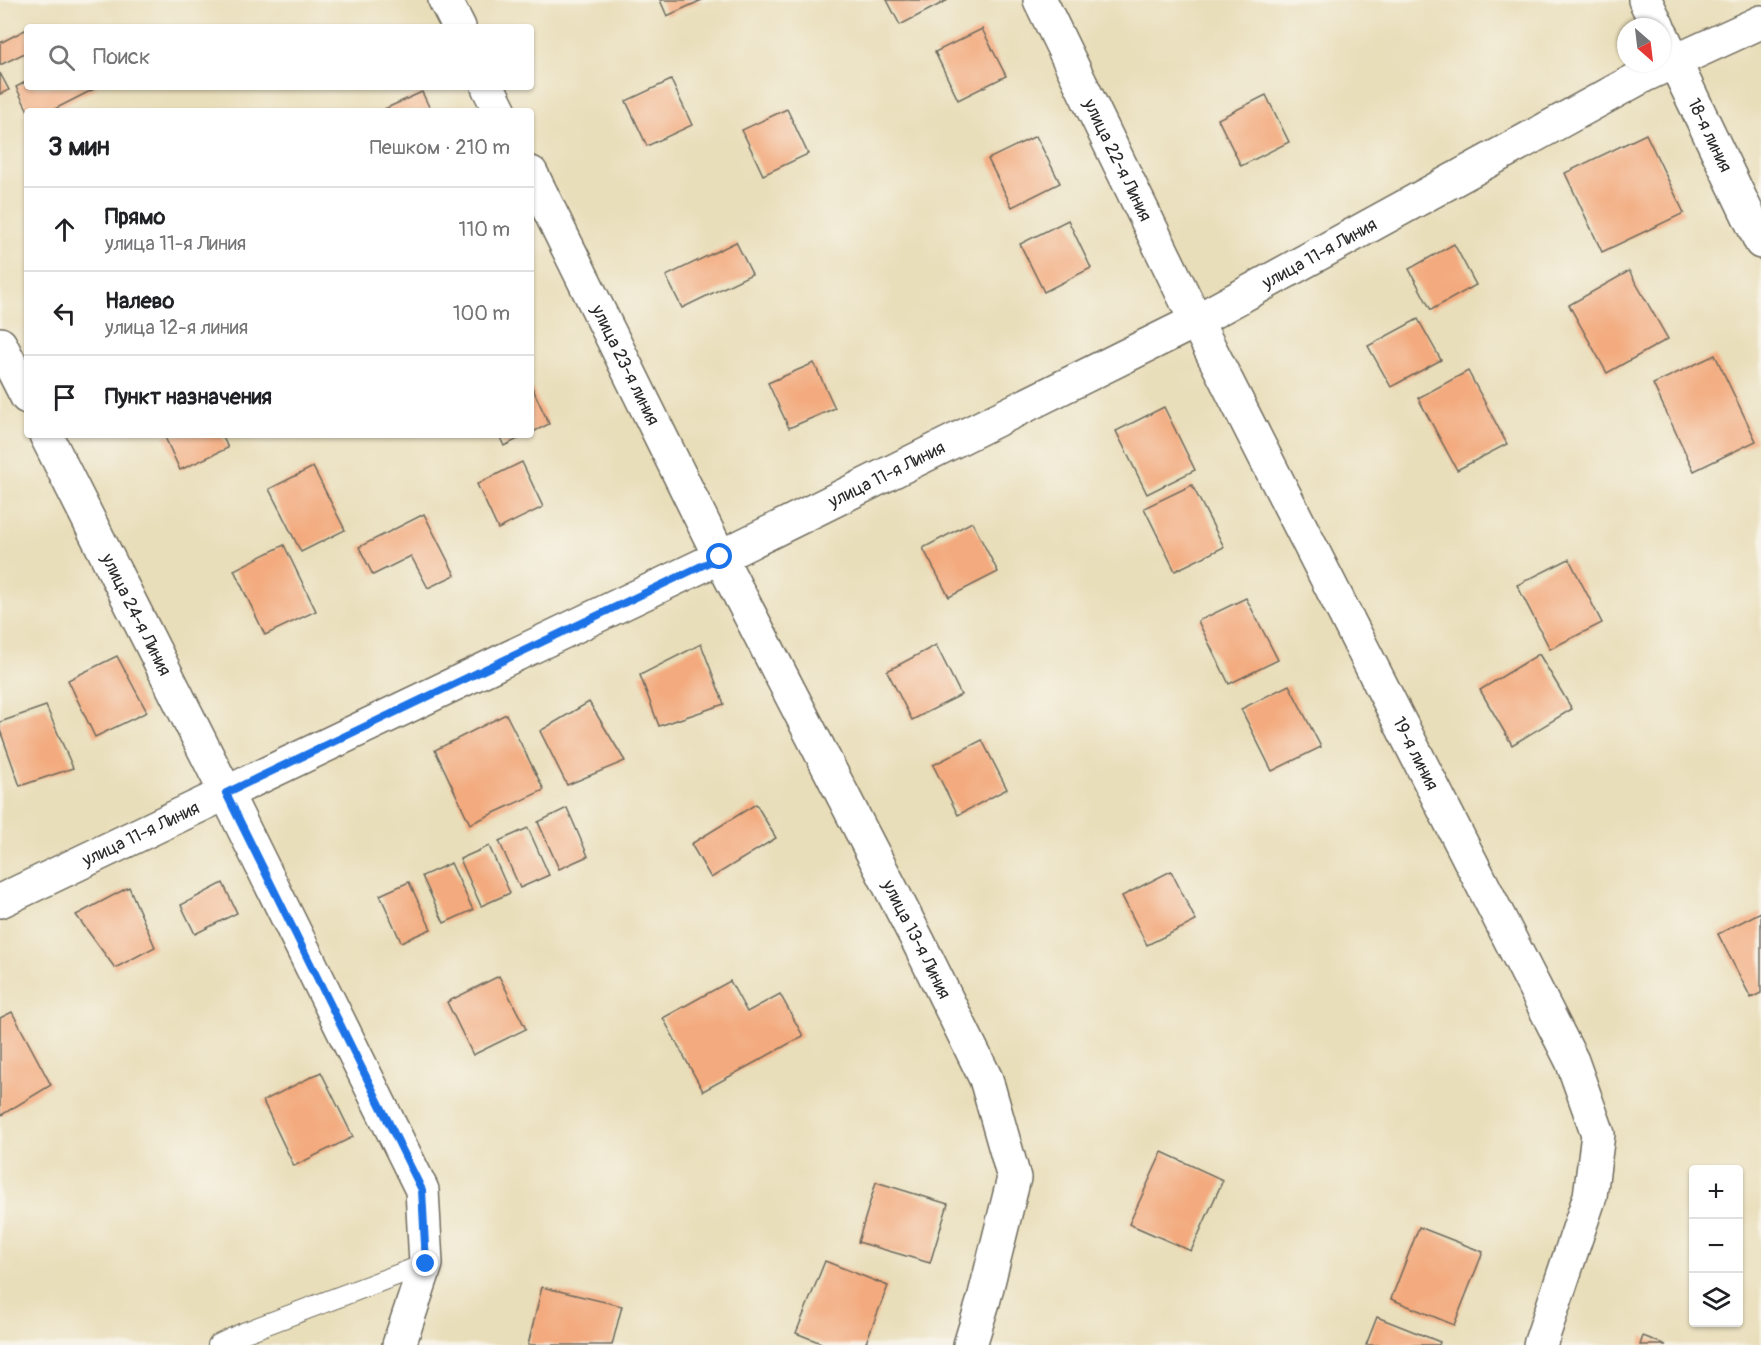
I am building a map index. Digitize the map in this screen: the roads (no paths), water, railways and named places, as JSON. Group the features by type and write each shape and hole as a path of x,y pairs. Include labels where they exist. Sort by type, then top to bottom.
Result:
{"street":[{"path":"445,0 457,24"},
{"name":"улица 22-я Линия","path":"1040,0 1196,321"},
{"path":"1645,0 1654,18"},
{"name":"улица 11-я Линия","path":"1671,47 1761,22"},
{"name":"18-я линия","path":"1671,52 1761,242"},
{"name":"улица 11-я Линия","path":"0,901 720,557 1196,321 1647,72"},
{"path":"490,90 498,108"},
{"name":"улица 23-я линия","path":"534,179 720,557"},
{"name":"19-я линия","path":"1196,321 1572,1061 1598,1134 1590,1196 1540,1345"},
{"path":"0,344 24,391"},
{"name":"улица 24-я Линия","path":"48,438 422,1190 426,1264"},
{"name":"улица 13-я Линия","path":"720,557 918,941 986,1079 1014,1178 984,1299 970,1345"},
{"path":"399,1345 426,1264"}],"lane":[{"path":"218,1345 243,1333 426,1264"}]}
